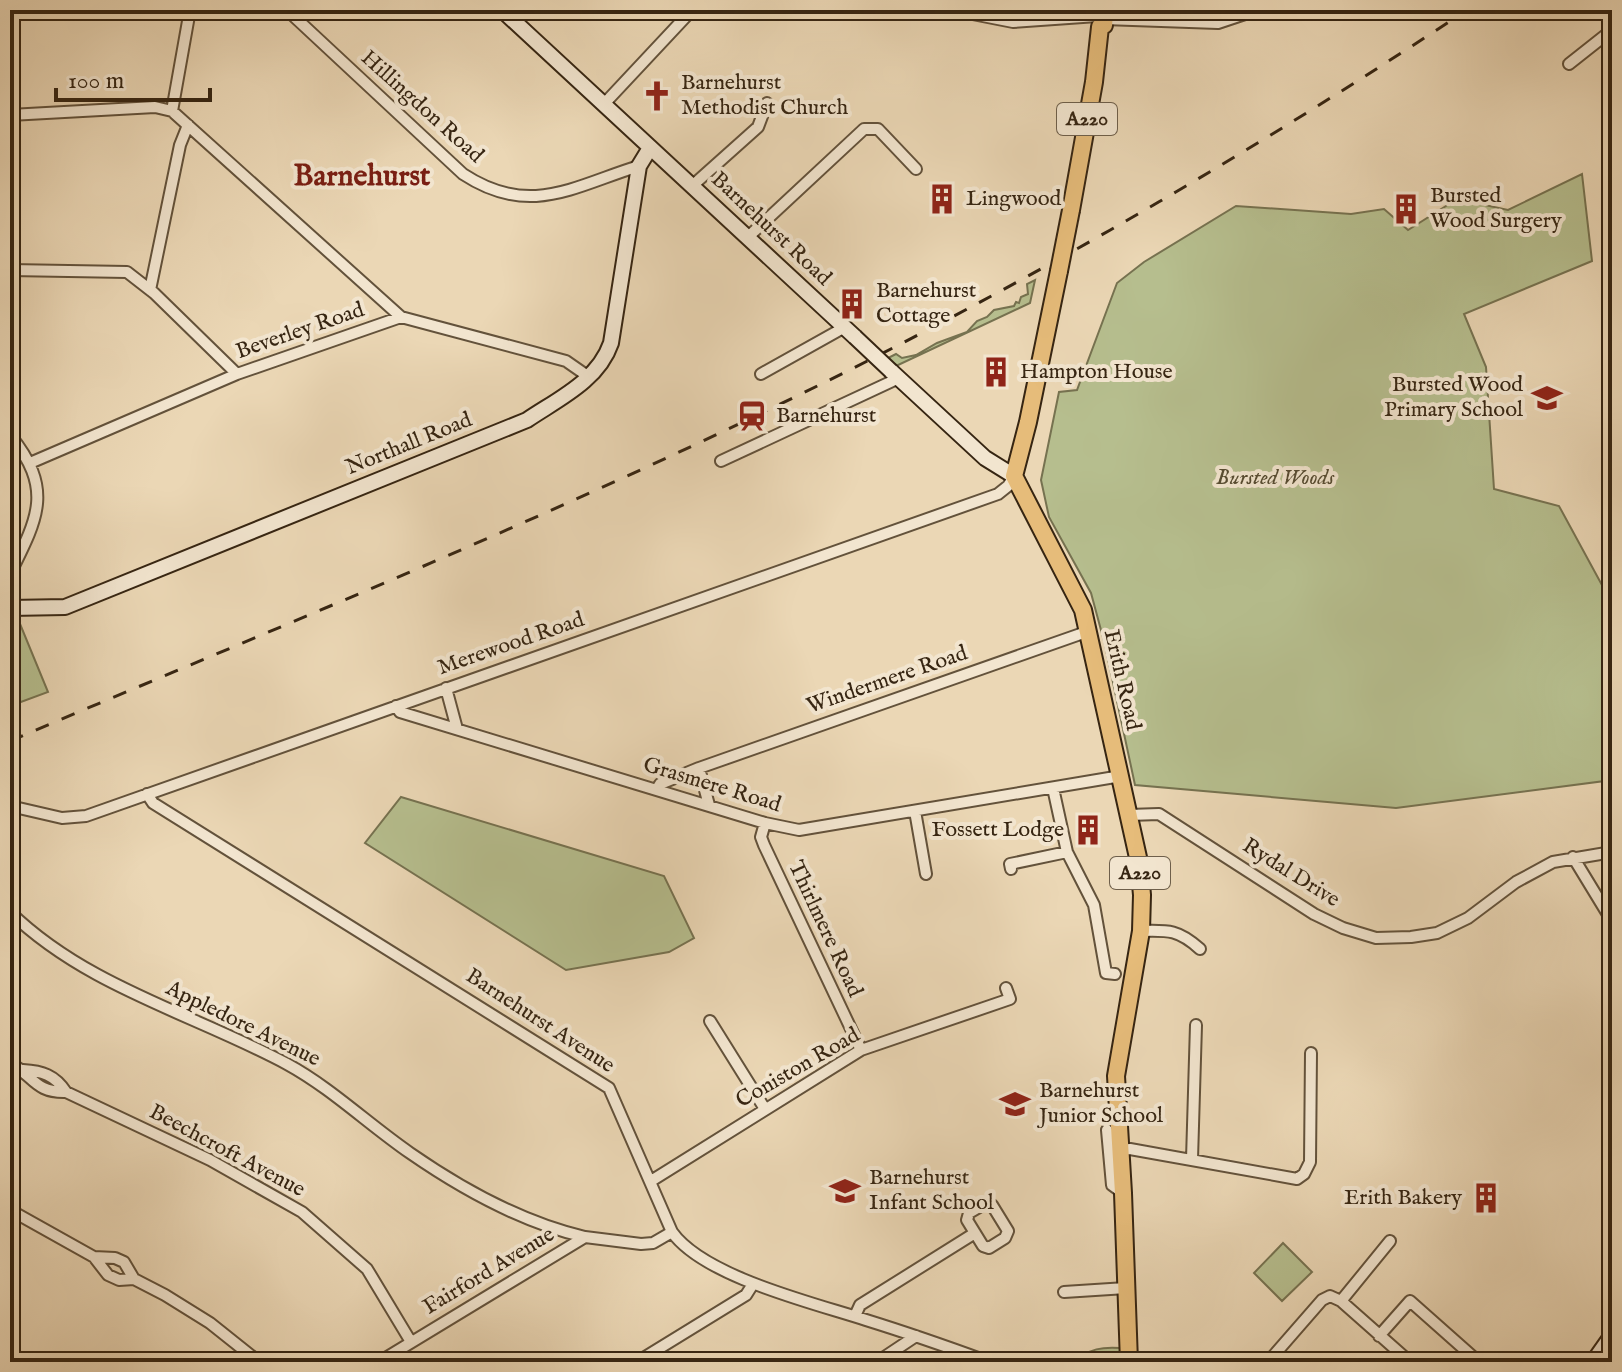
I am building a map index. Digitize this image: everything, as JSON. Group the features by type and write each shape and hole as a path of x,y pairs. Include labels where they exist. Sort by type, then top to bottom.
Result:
{"main road":[{"name":"A220","path":"1014,476 1071,210 1094,82 1101,17"},
{"name":"Erith Road","path":"1014,476 1074,589 1089,631 1139,862 1141,931 1116,1076 1129,1362"}],"street":[{"path":"172,111 190,10"},
{"name":"Hillingdon Road","path":"287,10 463,174 476,182 496,190 527,195 557,195 639,166"},
{"name":"Barnehurst Road","path":"502,10 985,458 1014,476"},
{"path":"604,104 692,10"},
{"path":"952,10 1013,22 1101,17 1218,23 1257,10"},
{"path":"1569,64 1612,30"},
{"path":"692,186 758,127 767,103"},
{"path":"10,115 155,107 172,111 401,317 566,361 589,377"},
{"path":"150,290 180,145 188,125"},
{"path":"748,237 864,129 878,129 916,169"},
{"name":"Northall Road","path":"10,608 65,607 527,420 589,377 600,366 611,343 639,166 650,148"},
{"path":"10,270 127,272 150,290 237,374"},
{"name":"Beverley Road","path":"30,463 237,374 401,317"},
{"path":"761,374 850,332"},
{"path":"721,461 895,374"},
{"path":"10,435 30,463 38,502 34,525 10,574"},
{"name":"Merewood Road","path":"10,806 62,818 86,816 998,494 1014,476"},
{"name":"Windermere Road","path":"657,789 660,784 699,768 1089,631"},
{"path":"446,688 457,729"},
{"name":"Grasmere Road","path":"396,706 400,712 765,823 799,830 1121,776"},
{"path":"699,768 709,805"},
{"path":"1053,788 1067,852 1094,905 1109,976"},
{"name":"Barnehurst Avenue","path":"147,794 153,803 207,838 609,1088 678,1241 753,1284 989,1362"},
{"path":"915,811 926,874"},
{"name":"Rydal Drive","path":"1129,815 1159,814 1314,914 1343,928 1376,938 1437,933 1468,918 1553,862 1612,852"},
{"name":"Thirlmere Road","path":"765,823 761,837 764,845 861,1050"},
{"path":"1011,869 1010,864 1067,852"},
{"path":"1573,857 1612,921"},
{"name":"Appledore Avenue","path":"10,912 62,955 116,985 286,1063 411,1154 467,1187 551,1229 585,1237"},
{"path":"1141,931 1169,930 1185,936 1200,949"},
{"name":"Coniston Road","path":"651,1181 861,1050 1010,999 1006,988"},
{"path":"710,1021 765,1109"},
{"path":"1192,1159 1196,1025"},
{"path":"1120,1150 1192,1159 1297,1179 1304,1174 1310,1162 1311,1053"},
{"name":"Beechcroft Avenue","path":"10,1063 23,1070 41,1071 59,1081 66,1092 210,1160 302,1212 367,1269 411,1342"},
{"path":"1107,1130 1112,1185 1123,1193"},
{"path":"986,1203 992,1205 1008,1231 1005,1238 989,1248 983,1246 975,1233 967,1220 969,1213 986,1203"},
{"path":"10,1210 94,1257 108,1275 119,1280 134,1279"},
{"name":"Fairford Avenue","path":"379,1362 585,1237 641,1244 653,1243 672,1232"},
{"path":"855,1316 860,1305 975,1233"},
{"path":"1341,1301 1390,1241"},
{"path":"94,1257 115,1258 124,1262 134,1279 210,1323 259,1362"},
{"path":"637,1362 746,1295 753,1284"},
{"path":"1064,1292 1126,1288"},
{"path":"1268,1362 1322,1300 1330,1296 1341,1301 1410,1362"},
{"path":"1379,1336 1410,1301 1472,1356"},
{"path":"1593,1362 1612,1335"},
{"path":"877,1362 916,1336"}],"green space":[{"name":"Bursted Woods","path":"1582,174 1592,261 1464,314 1486,367 1494,489 1559,506 1609,598 1605,678 1612,693 1612,780 1396,808 1135,785 1091,593 1049,517 1041,480 1059,392 1077,390 1117,283 1144,262 1236,206 1351,214 1384,209 1408,230 1457,199 1508,210"},
{"path":"1035,280 1030,303 896,366 888,358 896,354 902,358 916,355 967,332 994,310 1019,303 1021,297 1028,294 1027,284"},
{"path":"10,618 18,619 48,692 10,706"},
{"path":"401,797 664,876 694,938 669,952 566,970 365,843"},
{"path":"1283,1243 1312,1272 1282,1301 1254,1273"},
{"path":"1120,1348 1120,1362 1078,1362 1091,1351"}],"railway":[{"path":"10,741 564,504 840,375 1114,228 1292,122 1467,10"}],"place":[{"name":"Barnehurst Methodist Church","path":"657,96"},
{"name":"Lingwood","path":"942,199"},
{"name":"Bursted Wood Surgery","path":"1406,209"},
{"name":"Barnehurst Cottage","path":"852,304"},
{"name":"Hampton House","path":"996,372"},
{"name":"Bursted Wood Primary School","path":"1547,398"},
{"name":"Barnehurst","path":"752,416"},
{"name":"Fossett Lodge","path":"1088,830"},
{"name":"Barnehurst Junior School","path":"1015,1104"},
{"name":"Barnehurst Infant School","path":"845,1191"},
{"name":"Erith Bakery","path":"1486,1198"}],"district":[{"name":"Barnehurst","path":"362,177"}]}
